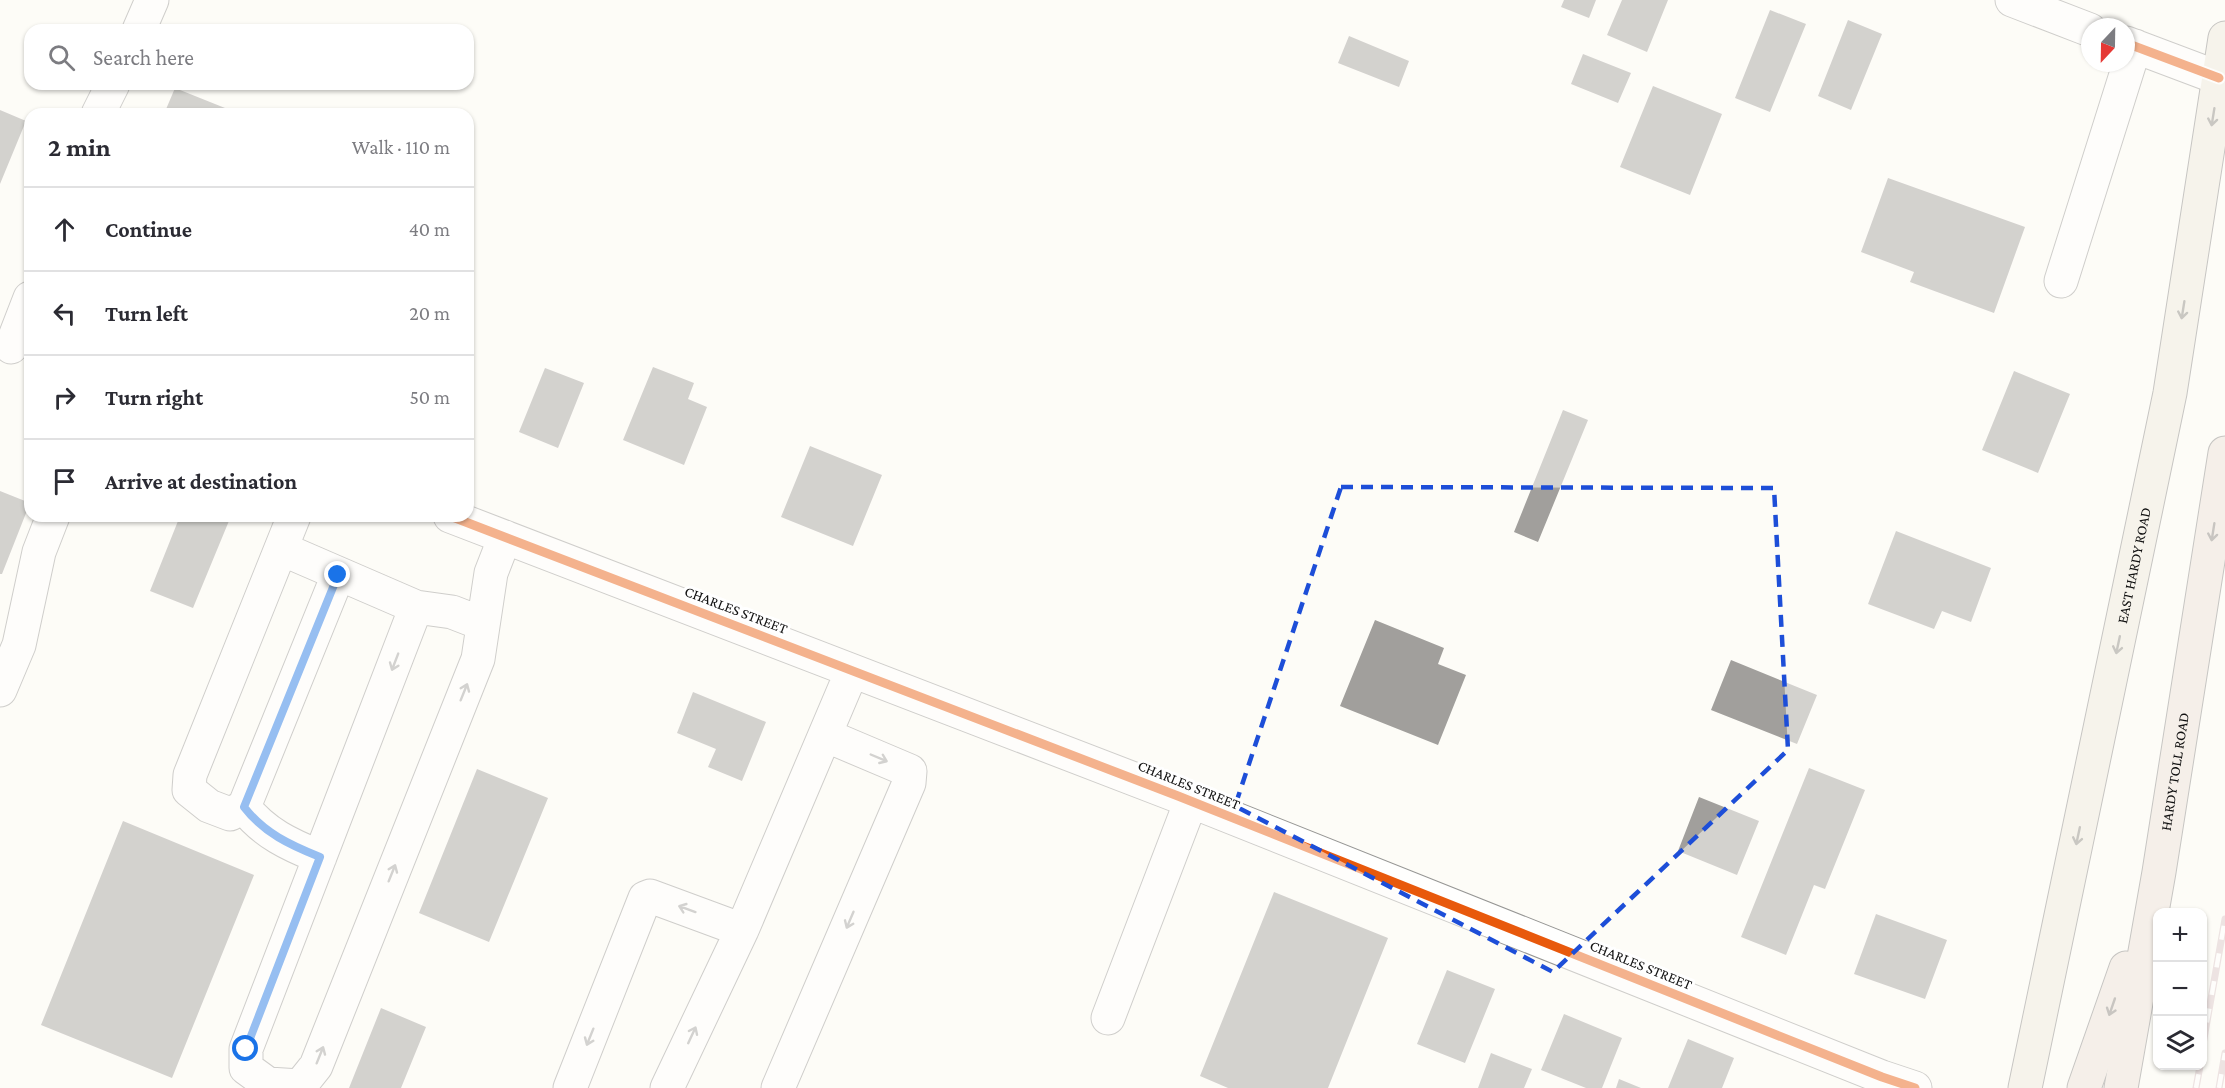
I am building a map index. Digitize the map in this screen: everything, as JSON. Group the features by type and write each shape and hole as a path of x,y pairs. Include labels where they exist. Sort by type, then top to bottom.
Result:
{"highway":[{"name":"HARDY TOLL ROAD","path":"2121,1088 2159,872 2225,453"},
{"path":"2084,1088 2159,872"}],"main road":[{"name":"EAST HARDY ROAD","path":"2025,1088 2170,393 2225,38"}],"street":[{"path":"142,24 152,0"},
{"path":"2012,0 2081,27"},
{"path":"2135,47 2218,78"},
{"path":"2061,281 2122,72"},
{"path":"101,108 110,90"},
{"path":"14,348 24,317"},
{"path":"0,690 19,645 39,552 51,522"},
{"path":"292,522 190,775 189,790 209,806 230,814 244,807 338,575"},
{"name":"CHARLES STREET","path":"466,522 1191,801 1882,1077 1915,1088"},
{"path":"416,608 246,1049 246,1068 268,1084 300,1086 316,1065 478,658 491,573 505,537"},
{"path":"282,549 416,608 452,612 483,624"},
{"path":"666,1088 742,930 852,670"},
{"path":"778,1088 909,783 910,771 825,735"},
{"path":"1108,1018 1191,801"},
{"path":"244,807 256,822 285,843 320,857"},
{"path":"570,1088 645,898 650,896 742,930"}],"highlighted area":[{"path":"1341,487 1774,488 1788,750 1553,972 1235,806"}],"building":[{"path":"1564,0 1596,0 1589,18 1561,7"},
{"path":"1622,0 1668,0 1647,52 1607,35"},
{"path":"1770,10 1806,24 1770,112 1735,98"},
{"path":"1848,20 1882,34 1851,110 1818,96"},
{"path":"1349,36 1409,61 1399,87 1338,63"},
{"path":"1583,54 1631,73 1618,103 1571,84"},
{"path":"1653,86 1722,114 1690,195 1620,167"},
{"path":"174,90 180,90 225,108 167,108"},
{"path":"0,110 24,120 24,126 0,184"},
{"path":"1888,178 2025,227 1994,313 1910,282 1914,272 1861,252"},
{"path":"653,367 694,383 688,399 707,407 684,465 623,440"},
{"path":"545,368 584,383 558,448 519,432"},
{"path":"2014,371 2070,394 2038,473 1982,450"},
{"path":"1563,410 1588,420 1538,542 1514,532"},
{"path":"810,446 882,475 853,546 781,517"},
{"path":"0,491 24,501 24,518 2,574 0,574"},
{"path":"178,522 229,522 193,608 150,591"},
{"path":"1896,531 1991,568 1971,622 1942,611 1934,629 1868,604"},
{"path":"1375,620 1444,648 1438,664 1466,675 1438,745 1340,706"},
{"path":"1731,660 1817,695 1797,744 1711,710"},
{"path":"693,692 766,722 742,781 708,767 716,749 677,733"},
{"path":"1809,768 1865,790 1825,889 1814,885 1786,955 1741,937"},
{"path":"477,769 548,798 489,942 419,913"},
{"path":"1699,797 1759,821 1737,875 1678,851"},
{"path":"123,821 254,875 172,1078 41,1025"},
{"path":"1274,892 1388,938 1328,1088 1228,1088 1200,1076"},
{"path":"1876,914 1947,940 1925,999 1854,974"},
{"path":"1447,970 1495,989 1465,1063 1417,1044"},
{"path":"381,1008 426,1027 401,1088 349,1088"},
{"path":"1564,1014 1622,1038 1602,1088 1586,1088 1541,1070"},
{"path":"1688,1039 1734,1058 1722,1088 1668,1088"},
{"path":"1491,1053 1532,1069 1524,1088 1478,1088"},
{"path":"1619,1079 1641,1088 1616,1088"}],"railway":[{"path":"2207,1022 2225,919"},
{"path":"2219,1088 2225,1053"},
{"path":"2196,1088 2199,1070"}],"cycle path":[{"path":"2135,46 2219,78"},
{"path":"466,522 1178,796 1882,1077 1915,1088"}],"route":[{"path":"246,1049 320,857 285,843 256,822 244,807 338,575"}]}
